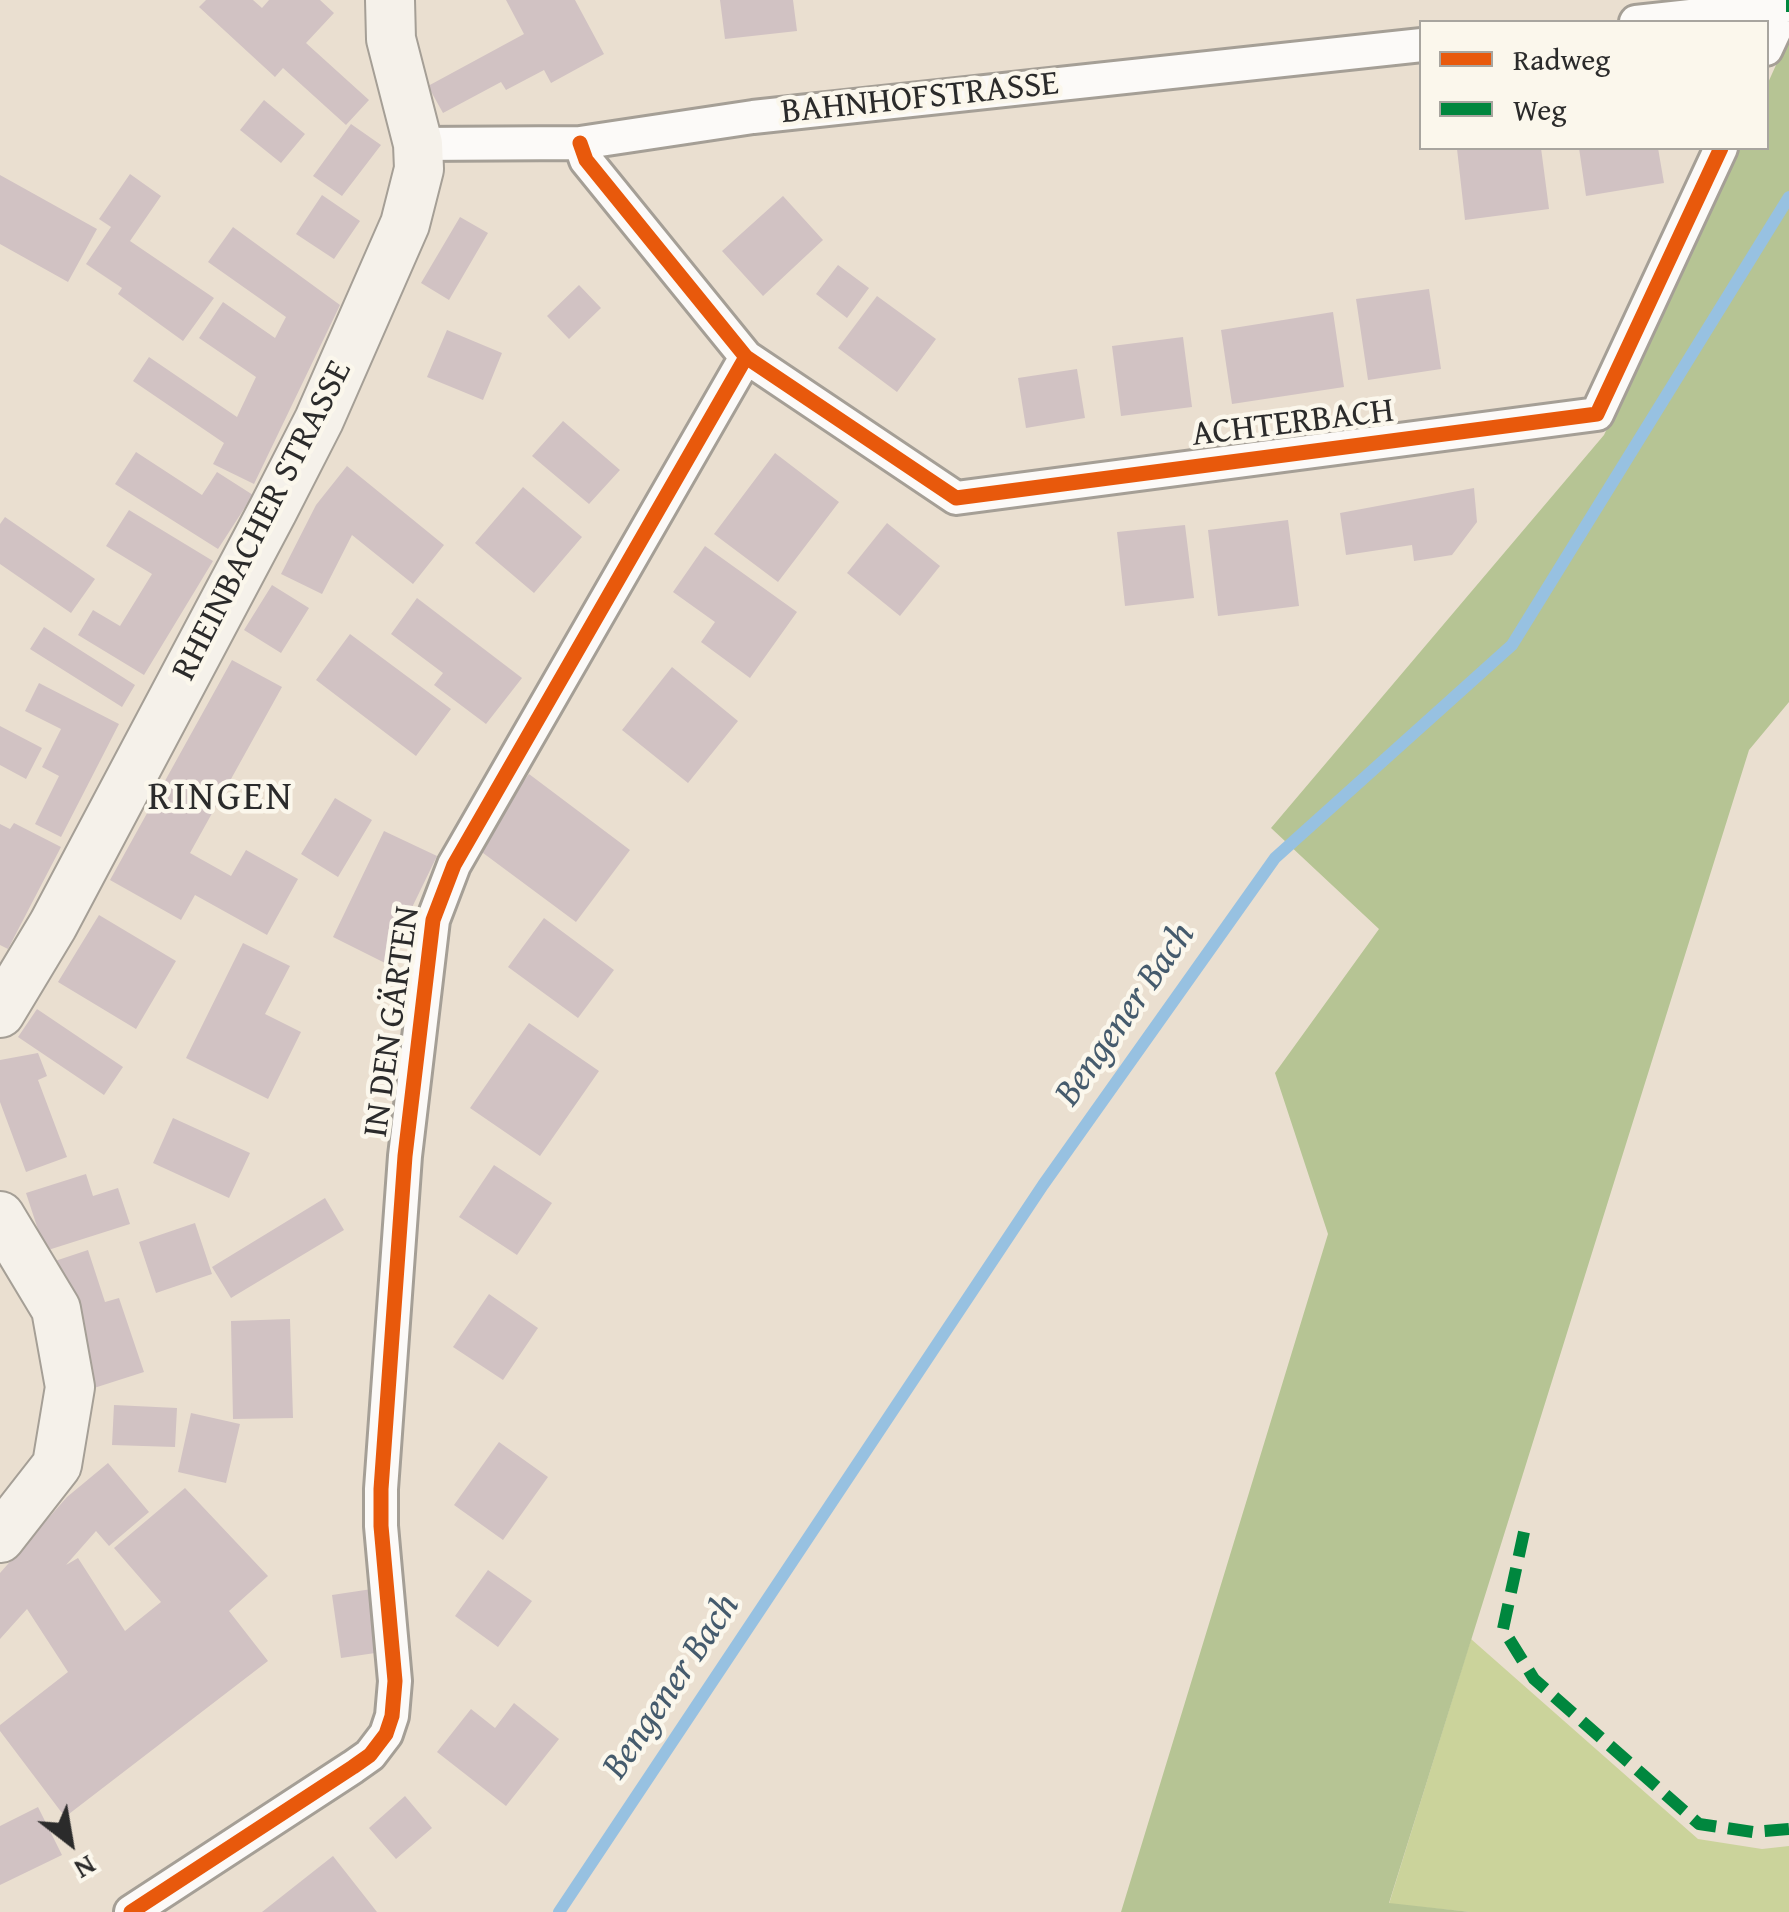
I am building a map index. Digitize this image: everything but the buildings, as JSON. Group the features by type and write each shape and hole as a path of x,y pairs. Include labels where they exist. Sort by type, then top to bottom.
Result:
{"main road":[{"name":"RHEINBACHER STRASSE","path":"0,1013 52,925 319,420 405,224 416,183 418,144 391,39 390,0"},
{"path":"0,1216 56,1309 70,1387 57,1464 0,1538"}],"street":[{"path":"1655,20 1788,6"},
{"path":"1769,43 1788,6"},
{"name":"BAHNHOFSTRASSE","path":"418,144 580,142 752,117 1419,45"},
{"path":"580,142 586,160 746,357"},
{"name":"ACHTERBACH","path":"746,357 956,498 1597,414 1720,150"},
{"name":"IN DEN GÄRTEN","path":"131,1912 353,1767 370,1755 386,1734 395,1681 381,1488 405,1156 433,920 454,865 746,357"}],"green space":[{"path":"1789,36 1789,702 1749,750 1389,1903 1471,1912 1121,1912 1328,1234 1275,1073 1379,929 1271,828 1604,435 1736,150 1769,150 1769,81"},
{"path":"1471,1639 1698,1839 1762,1849 1789,1846 1789,1912 1471,1912 1389,1904"}],"waterway":[{"name":"Bengener Bach","path":"559,1912 1043,1185 1275,858 1512,645 1789,197"}],"marked path":[{"path":"1524,1532 1503,1629 1534,1679 1699,1824 1753,1832 1789,1829"}],"cycle path":[{"path":"131,1912 353,1767 370,1755 386,1734 395,1681 381,1489 405,1156 433,920 454,865 746,357 586,160 580,143"},
{"path":"746,357 956,498 1597,414 1720,150"}],"district":[{"name":"RINGEN","path":"221,799"}]}
